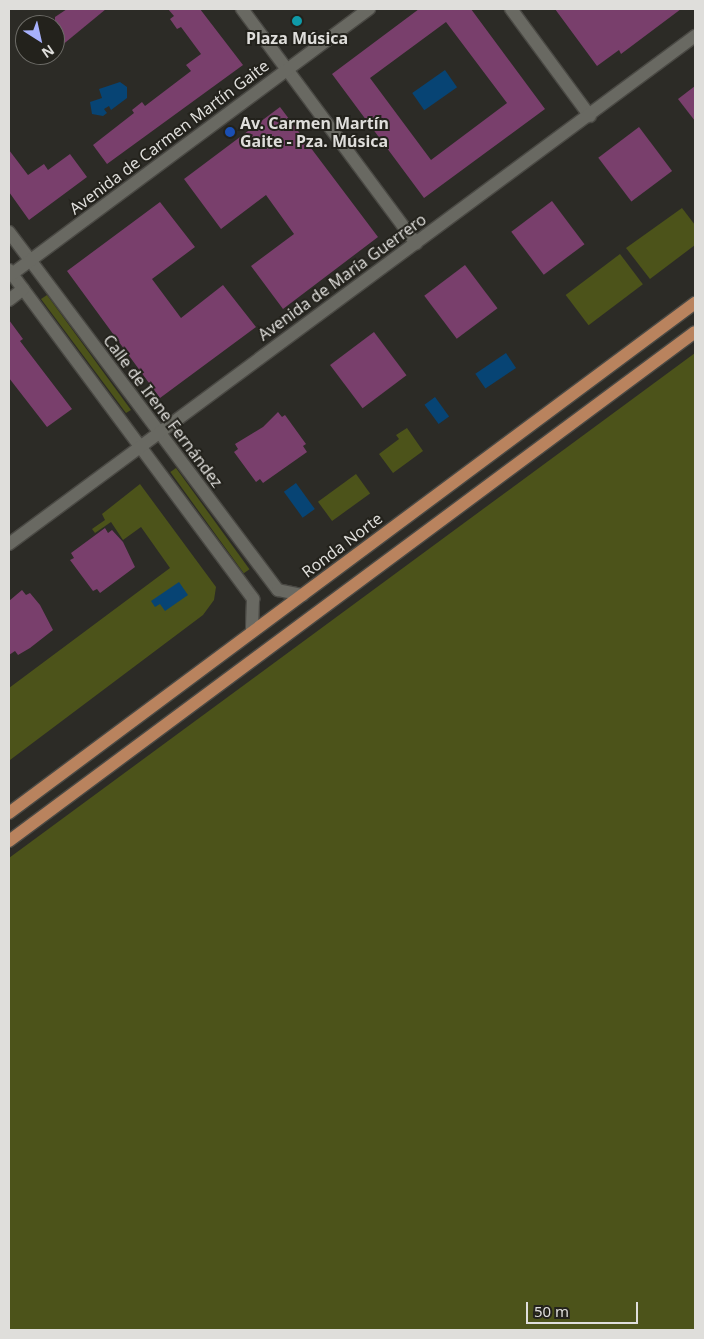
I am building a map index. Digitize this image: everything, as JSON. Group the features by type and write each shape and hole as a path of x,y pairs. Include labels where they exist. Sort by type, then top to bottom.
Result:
{"main road":[{"name":"Ronda Norte","path":"9,814 695,303"},
{"path":"9,841 695,332"}],"street":[{"path":"242,9 416,244"},
{"name":"Avenida de Carmen Martín Gaite","path":"10,272 30,260 370,9"},
{"path":"511,9 590,116"},
{"name":"Avenida de María Guerrero","path":"9,544 590,116 695,36"},
{"name":"Calle de Irene Fernández","path":"9,232 278,590 302,595"},
{"path":"10,272 253,599 252,632"},
{"path":"9,300 23,289"}],"green space":[{"path":"682,208 695,225 695,245 650,279 626,248"},
{"path":"620,254 643,284 589,325 566,295"},
{"path":"47,295 131,410 126,413 41,299"},
{"path":"695,353 695,1330 9,1330 9,858"},
{"path":"407,428 423,451 393,473 379,454 399,439 396,435"},
{"path":"176,468 249,569 244,573 170,472"},
{"path":"356,474 370,493 332,521 318,502"},
{"path":"140,484 216,587 214,600 203,615 10,760 9,688 170,568 141,527 123,540 111,522 95,533 92,529 105,520 102,514"}],"water":[{"path":"445,70 457,87 424,110 412,93"},
{"path":"120,82 127,87 127,98 111,110 109,106 104,109 107,113 103,116 92,114 90,102 102,98 99,89"},
{"path":"506,353 516,368 485,389 475,374"},
{"path":"435,397 449,416 439,424 424,405"},
{"path":"296,483 315,509 303,518 284,492"},
{"path":"179,582 188,595 165,611 160,604 155,607 151,601"}],"building":[{"path":"67,9 106,9 65,43 65,15 58,15"},
{"path":"168,9 200,9 243,65 107,164 93,145 134,113 132,110 142,102 145,106 191,71 186,65 201,54 181,27 177,29 170,19 174,16"},
{"path":"419,9 471,9 545,109 424,198 332,74","holes":["446,22 507,103 431,160 370,78"]},
{"path":"555,9 681,9 621,54 619,50 597,66"},
{"path":"695,86 695,121 678,99"},
{"path":"280,107 378,237 283,309 251,266 294,234 266,195 221,229 184,179"},
{"path":"639,127 672,171 631,202 598,158"},
{"path":"9,150 28,175 44,164 48,170 70,154 87,177 29,220 9,192"},
{"path":"552,201 584,244 544,275 511,232"},
{"path":"160,202 195,247 152,279 181,318 223,285 256,327 160,398 67,271"},
{"path":"465,265 497,308 457,339 424,296"},
{"path":"9,320 23,339 20,341 72,409 47,427 9,378"},
{"path":"374,332 406,375 363,408 330,365"},
{"path":"278,412 282,417 285,415 306,444 303,446 307,452 263,483 260,479 256,482 234,452 238,449 235,444 263,427"},
{"path":"105,528 108,533 112,530 123,542 135,567 100,593 97,589 93,591 70,560 74,558 71,553"},
{"path":"22,590 26,595 30,593 40,605 53,630 18,655 15,651 9,655 9,601"}],"place":[{"name":"Plaza Música","path":"297,21"},
{"name":"Av. Carmen Martín Gaite - Pza. Música","path":"230,132"}]}
